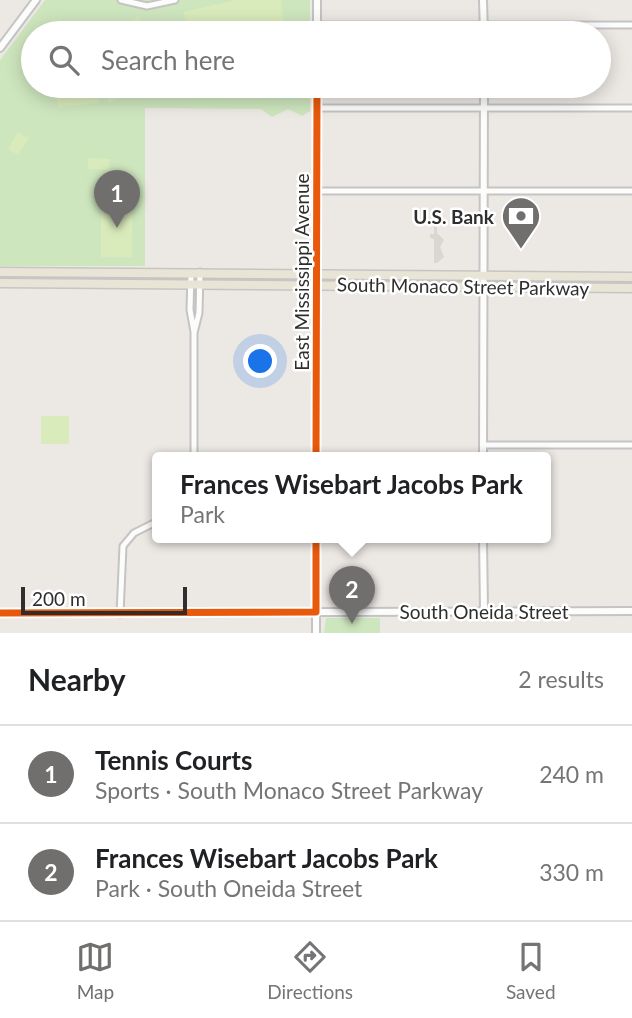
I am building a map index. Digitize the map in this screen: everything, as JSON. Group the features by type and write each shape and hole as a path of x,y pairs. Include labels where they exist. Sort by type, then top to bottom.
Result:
{"main road":[{"name":"South Monaco Street Parkway","path":"0,272 632,277"},
{"name":"South Monaco Street Parkway","path":"0,283 316,283 483,288 632,288"}],"street":[{"path":"0,48 36,0"},
{"path":"121,0 147,6 175,0"},
{"path":"317,0 317,21"},
{"path":"484,0 484,21"},
{"path":"611,25 632,25"},
{"name":"East Mississippi Avenue","path":"316,452 317,98"},
{"path":"483,452 484,98"},
{"path":"317,108 632,108"},
{"path":"318,191 632,191"},
{"path":"194,452 194,332 190,317 190,283 196,272"},
{"path":"194,332 198,317 199,283 196,272"},
{"path":"483,445 632,445"},
{"path":"120,614 123,547 134,533 152,524"},
{"path":"316,543 316,633"},
{"path":"483,543 484,611"},
{"name":"South Oneida Street","path":"0,613 632,611"}],"green space":[{"path":"45,0 310,0 310,21 29,21"},
{"path":"236,0 281,0 284,21 186,21 183,12"},
{"path":"21,32 21,98 310,98 310,111 302,116 288,109 272,117 261,109 145,108 145,266 0,266 0,60"},
{"path":"57,98 97,98 98,103 58,107"},
{"path":"107,98 120,98 109,103"},
{"path":"18,132 29,138 18,155 8,149"},
{"path":"88,158 110,159 109,170 88,169"},
{"path":"101,199 132,199 132,257 101,257"},
{"path":"41,416 69,416 69,444 41,444"},
{"path":"326,618 380,618 380,633 324,633"}],"shaded area":[{"path":"434,210 437,210 437,233 444,240 440,247 444,257 437,263 434,263 434,239 430,238 430,234 434,234"}],"cycle path":[{"path":"316,452 317,98"},
{"path":"0,613 316,612 316,543"}],"place":[{"name":"Tennis Courts","path":"117,228"},
{"name":"U.S. Bank","path":"521,250"},
{"name":"Frances Wisebart Jacobs Park","path":"352,624"}]}
